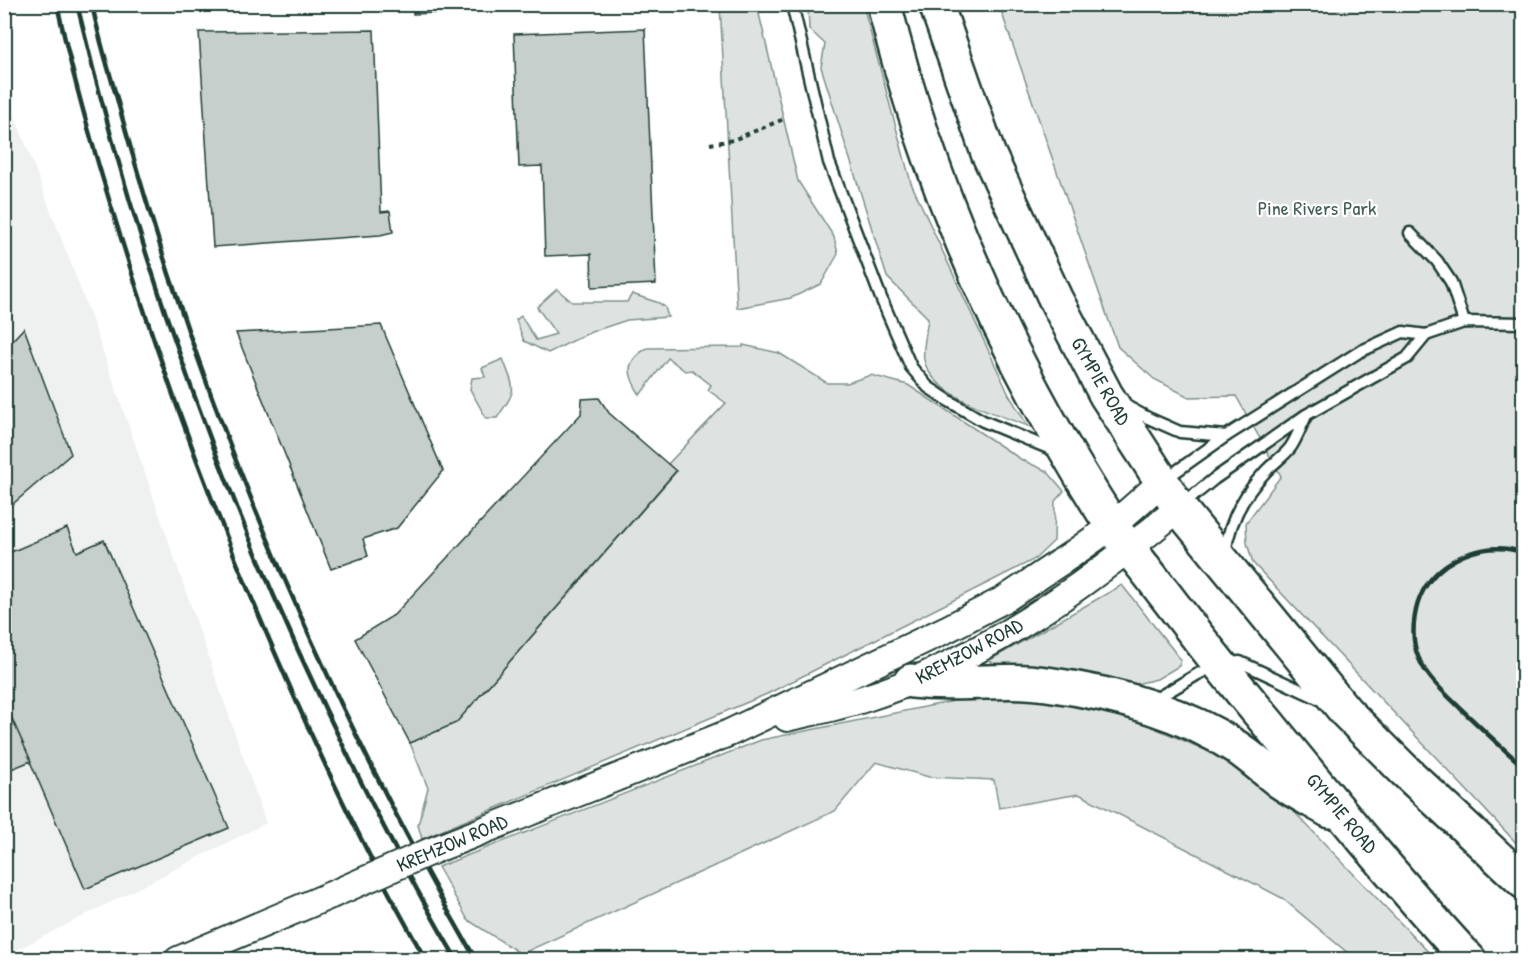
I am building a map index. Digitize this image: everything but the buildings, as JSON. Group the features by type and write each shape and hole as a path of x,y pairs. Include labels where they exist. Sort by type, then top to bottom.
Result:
{"highway":[{"name":"GYMPIE ROAD","path":"884,4 899,64 934,171 966,253 1005,338 1039,403 1073,459 1121,537 1218,664 1350,823 1469,960"},
{"name":"GYMPIE ROAD","path":"936,4 987,153 1055,298 1106,395 1170,495 1346,712 1405,771 1524,882"},
{"path":"911,681 937,685 994,682 1045,683 1108,695 1143,705 1190,723 1236,747 1281,782 1350,823"}],"street":[{"name":"KREMZOW ROAD","path":"729,733 862,700 911,681 998,640 1086,582 1121,537 1170,495"},
{"name":"KREMZOW ROAD","path":"178,960 429,852 729,733 849,677 995,604 1074,553 1121,537"}],"lane":[{"path":"792,4 829,162 881,298 911,367 928,387 983,421 1073,459"},
{"path":"1410,233 1437,261 1451,282 1464,322"},
{"path":"1170,495 1226,436 1359,352 1403,332 1426,335 1464,322 1524,323"},
{"path":"1170,495 1214,478 1306,416 1407,358 1426,335"},
{"path":"1106,395 1180,432 1226,436"},
{"path":"1224,564 1233,518 1243,500 1266,471 1290,447 1306,416"},
{"name":"GYMPIE ROAD","path":"1218,664 1240,662 1346,712"},
{"path":"1143,705 1218,664"}],"path":[{"path":"710,144 733,140 784,119"}],"shaded area":[{"path":"4,87 91,317 266,823 5,956"}],"green space":[{"path":"720,5 757,5 798,181 834,237 838,254 821,284 791,298 737,308"},
{"path":"808,5 863,5 911,183 1009,395 1028,426 952,394 929,373 924,360 928,318 887,277 821,67 825,44 809,29"},
{"name":"Pine Rivers Park","path":"999,5 1523,5 1523,850 1253,563 1247,543 1246,523 1281,476 1236,396 1189,397 1154,379 1118,347"},
{"path":"557,289 572,302 627,302 632,294 659,303 665,307 668,317 627,320 591,332 548,353 524,341 516,320 521,316 536,340 556,334 537,307"},
{"path":"743,345 779,353 827,383 847,383 871,375 908,385 1022,460 1047,471 1064,491 1055,501 1054,541 1035,559 767,694 422,839 418,825 428,788 410,743 456,723 676,472 668,464 726,403 708,390 711,385 692,370 685,371 668,358 640,395 630,375 634,358 647,348 743,347"},
{"path":"503,359 512,385 511,395 497,418 486,418 470,389 472,378 485,377 482,368"},
{"path":"1122,585 1181,660 1179,666 1157,679 1136,684 1088,673 1003,664 994,666 990,660"},
{"path":"1011,697 1114,710 1228,760 1281,798 1435,959 1355,959 1282,898 1079,794 999,808 994,780 929,777 876,762 835,811 521,954 468,920 438,867 761,740 969,698"}],"railway":[{"path":"57,4 84,113 138,292 207,487 265,631 318,750 369,856 426,960"},
{"path":"77,4 102,103 160,298 230,489 310,676 354,768 416,888 457,960"},
{"path":"92,4 148,207 169,274 232,452 304,625 344,710 386,794 476,960"},
{"path":"1524,553 1493,548 1464,555 1446,565 1431,579 1423,591 1416,610 1413,630 1414,644 1425,670 1444,692 1524,767"}]}
